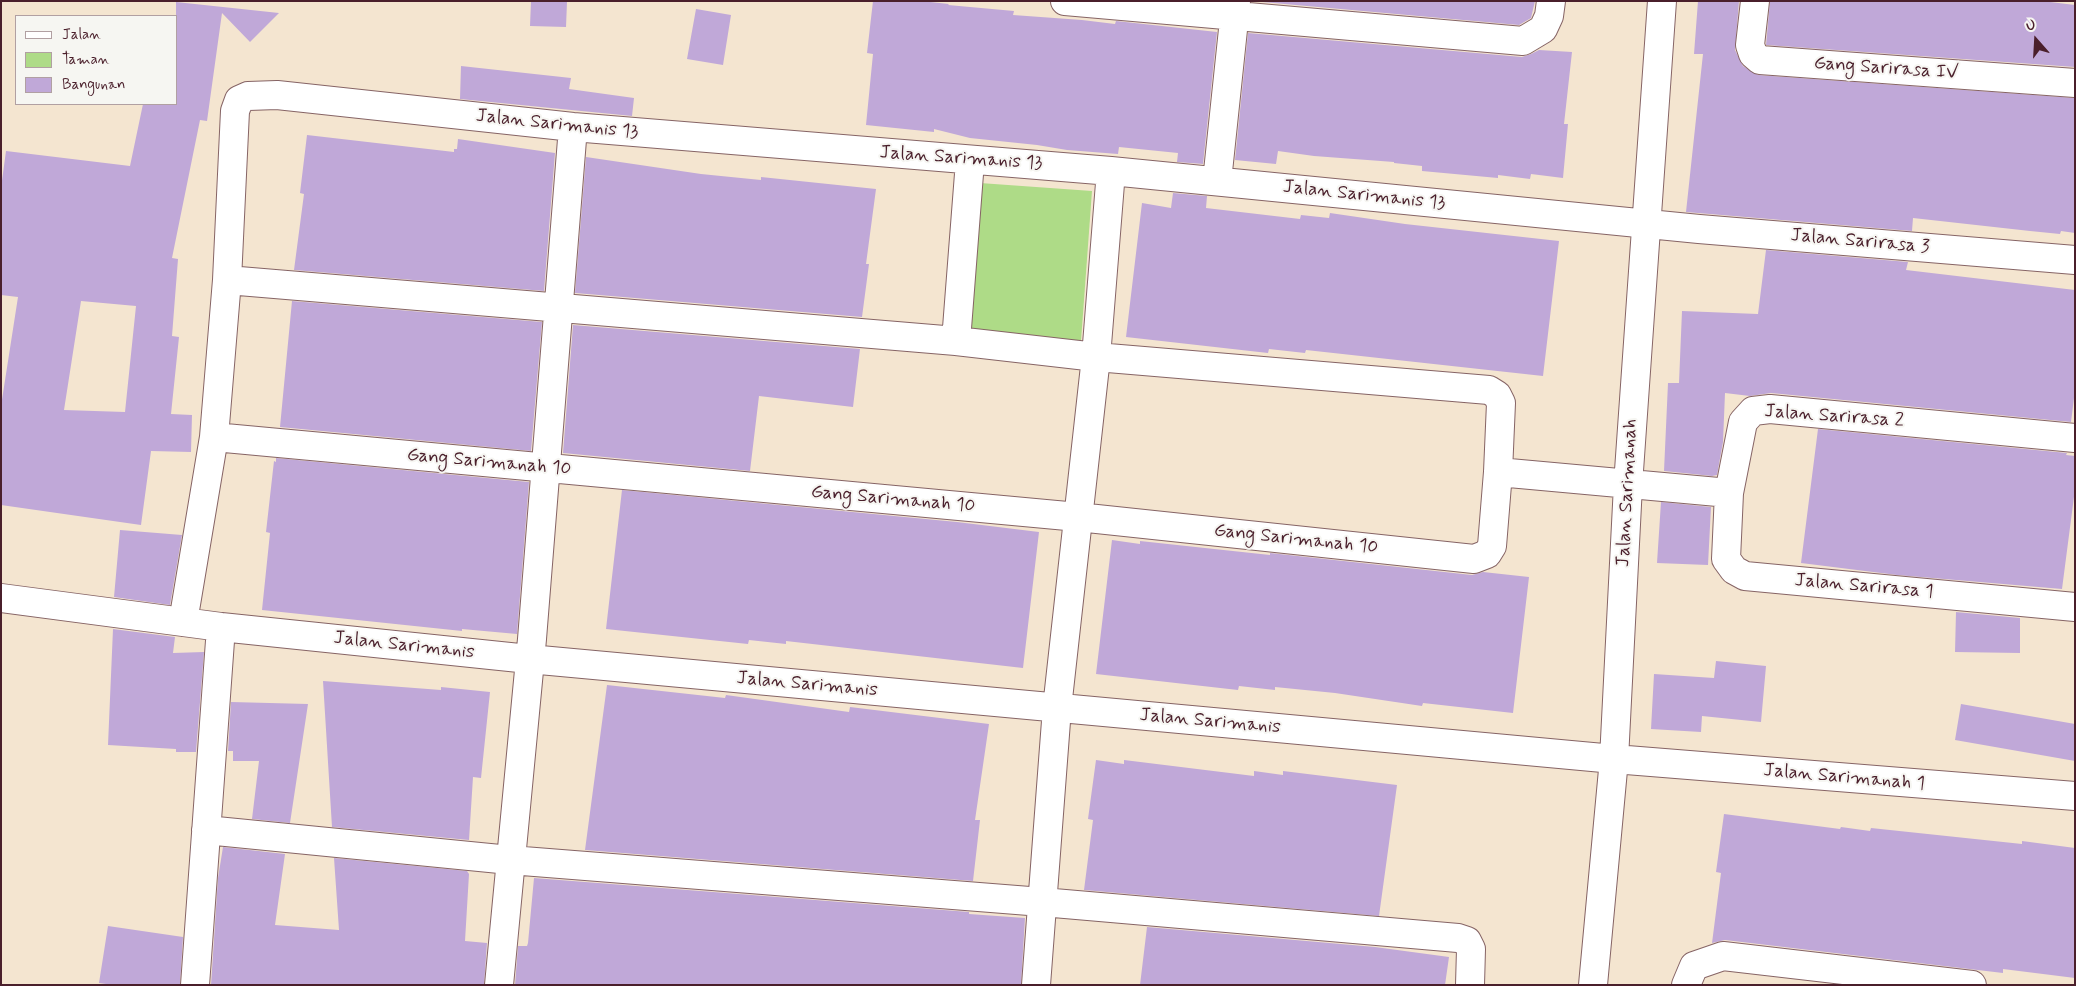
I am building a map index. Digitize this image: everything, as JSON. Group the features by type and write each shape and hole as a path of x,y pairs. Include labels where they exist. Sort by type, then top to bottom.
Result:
{"street":[{"path":"1065,1 1235,9 1523,41 1543,29 1549,16 1551,1"},
{"name":"Jalan Sarimanah","path":"1593,985 1614,759 1628,485 1662,1"},
{"name":"Gang Sarirasa IV","path":"1755,1 1750,45 1753,54 1760,60 2075,83"},
{"path":"1217,181 1235,9"},
{"name":"Jalan Sarimanis 13","path":"227,280 235,111 239,100 243,97 276,95 572,127 970,161 1111,171 1645,224"},
{"path":"499,985 546,468 572,127"},
{"path":"956,341 970,161"},
{"path":"1036,985 1057,708 1096,357 1111,171"},
{"name":"Jalan Sarirasa 3","path":"1645,224 2075,260"},
{"path":"183,622 214,437 227,280"},
{"name":"Gang Sarimanah 10","path":"214,437 1078,517 1474,559 1487,554 1492,546 1501,403 1497,395 1489,390 1096,357 956,341 557,306 227,280"},
{"name":"Jalan Sarirasa 2","path":"1729,493 1743,422 1752,411 1770,409 2075,438"},
{"path":"1498,472 1729,493"},
{"name":"Jalan Sarirasa 1","path":"1729,493 1726,558 1734,570 1745,576 2075,607"},
{"name":"Jalan Sarimanis","path":"1,598 221,627 529,659 1614,759"},
{"path":"195,985 221,627"},
{"name":"Jalan Sarimanah 1","path":"1614,759 2075,796"},
{"path":"206,830 510,860 1042,902 1458,938 1467,941 1471,949 1470,985"},
{"path":"1686,985 1694,966 1723,956 1972,985"}],"green space":[{"path":"980,183 1092,191 1081,341 970,334"}],"building":[{"path":"531,1 567,2 566,27 530,26"},
{"path":"873,1 921,1 1014,11 1013,15 1115,24 1116,21 1217,32 1203,164 1177,162 1178,153 1119,147 1118,154 1067,150 970,138 934,129 934,132 866,125 873,54 867,53"},
{"path":"1251,1 1535,1 1531,18 1519,25"},
{"path":"1698,1 1739,1 1735,50 1743,66 1758,75 2075,98 2075,233 2061,231 2060,234 1913,218 1912,231 1686,212 1703,54 1694,54"},
{"path":"1770,1 2042,1 2075,5 2075,67 1766,45"},
{"path":"176,2 279,13 250,42 222,13 207,121 200,120 172,258 178,259 172,336 179,337 171,414 192,415 191,452 151,451 141,525 1,505 1,406 18,297 1,295 1,188 6,151 130,166 143,105 178,105 178,15 176,15","holes":["81,301 136,306 125,412 64,410"]},
{"path":"696,9 731,15 723,65 687,59"},
{"path":"1248,33 1522,57 1539,50 1572,52 1564,124 1568,124 1563,178 1531,174 1530,179 1498,175 1498,178 1422,171 1422,166 1394,162 1314,156 1278,151 1276,164 1235,160"},
{"path":"461,66 571,78 569,89 634,98 632,116 460,99"},
{"path":"307,135 454,152 454,149 457,149 458,139 555,153 544,291 294,270 304,194 300,193"},
{"path":"586,157 701,174 761,180 761,177 876,189 866,264 869,264 862,317 575,293"},
{"path":"1173,193 1207,196 1206,208 1300,219 1301,215 1329,218 1330,213 1405,224 1559,241 1543,376 1306,350 1305,353 1269,349 1268,353 1126,337 1142,203 1171,208"},
{"path":"1766,250 1908,262 1906,270 2075,290 2075,390 2071,422 1771,393 1750,396 1725,393 1723,442 1717,475 1664,471 1668,383 1679,383 1682,311 1758,314"},
{"path":"292,301 542,322 531,451 280,427"},
{"path":"573,325 860,349 853,407 759,396 750,471 563,453"},
{"path":"1818,429 2067,453 2066,455 2075,456 2075,489 2062,589 1897,575 1801,563"},
{"path":"276,458 529,482 517,634 462,629 462,631 262,610 270,533 266,532 274,461 276,462"},
{"path":"622,490 957,522 1039,532 1023,668 786,641 786,644 749,640 748,644 606,629"},
{"path":"1661,502 1711,507 1708,565 1657,563"},
{"path":"120,530 182,535 170,605 114,597"},
{"path":"1112,540 1140,544 1140,541 1270,555 1270,553 1472,575 1483,572 1529,577 1513,713 1423,703 1422,706 1335,693 1275,687 1275,690 1239,686 1238,690 1096,674"},
{"path":"1956,612 2020,618 2020,653 1955,652"},
{"path":"113,629 175,637 173,653 204,652 196,752 176,752 176,749 108,745"},
{"path":"1716,661 1766,666 1761,722 1702,716 1701,732 1651,729 1654,674 1714,678"},
{"path":"323,681 441,690 441,687 490,692 481,778 473,777 469,840 332,827"},
{"path":"607,685 725,698 726,695 849,712 850,707 989,724 975,820 980,820 973,881 585,850"},
{"path":"231,702 308,704 290,823 252,819 259,761 233,761 233,751 228,751"},
{"path":"1961,704 2075,724 2075,761 1955,740"},
{"path":"1096,760 1124,764 1124,760 1254,776 1254,771 1283,775 1283,771 1397,785 1379,916 1084,890 1093,820 1088,819"},
{"path":"1724,814 1840,829 1841,827 1870,831 1871,828 2022,844 2022,841 2075,848 2075,978 2003,969 2003,973 1725,940 1712,943 1721,873 1716,872"},
{"path":"223,847 285,854 275,925 339,930 334,858 467,871 469,874 465,941 487,943 484,985 211,985 218,878"},
{"path":"534,878 1025,918 1021,985 515,985 518,946 527,946 528,943"},
{"path":"108,926 183,937 180,985 113,985 99,983"},
{"path":"1147,927 1375,947 1449,957 1445,985 1140,985"}]}
